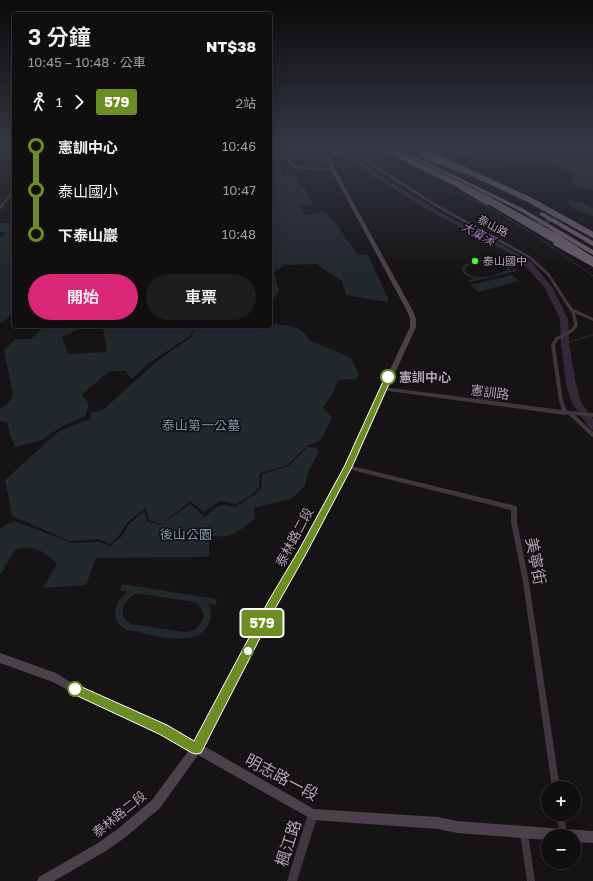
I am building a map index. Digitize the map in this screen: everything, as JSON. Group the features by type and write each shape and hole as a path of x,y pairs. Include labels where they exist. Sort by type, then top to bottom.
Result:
{"highway":[{"path":"461,188 546,238 593,263"},
{"path":"464,188 593,263"},
{"path":"466,188 517,213 541,227 593,263"},
{"path":"475,188 529,214 593,253"},
{"path":"489,188 538,212 593,244"},
{"path":"502,188 541,204 593,235"},
{"path":"504,188 530,200 593,235"},
{"path":"531,227 538,224"}],"main road":[{"name":"泰林路二段","path":"43,881 102,847 123,832 156,804 196,748 272,604 303,551 348,467 383,389 410,334 414,323 413,319 342,188"},
{"name":"明志路一段","path":"0,658 60,680 69,686 163,730 313,814 438,823 457,827 541,834"},
{"name":"明志路一段","path":"581,836 593,837"}],"street":[{"name":"泰山路","path":"409,188 456,217 529,257 548,274 574,314 576,324 573,330 556,339 554,345 556,371 567,413"},
{"path":"0,208 12,192"},
{"path":"570,308 593,320"},
{"name":"憲訓路","path":"383,389 567,413 593,415"},
{"path":"567,413 593,435"},
{"name":"美寧街","path":"348,467 514,508 514,522 526,582 555,781"},
{"name":"楓江路","path":"292,881 313,814"},
{"path":"524,832 531,881"}],"green space":[{"path":"272,188 305,188 309,198 314,205 301,206 305,215 323,211 336,223 357,254 368,255 389,301 386,302 346,295 342,281 316,264 285,265 274,272 279,291 272,301"},
{"path":"584,188 593,188 593,191"},
{"path":"569,200 582,202 593,208 593,216 574,209 568,202"},
{"path":"0,223 12,223 12,313 7,319 0,323 0,238 6,233 0,232"},
{"path":"489,258 495,258 505,261 510,265 511,270 515,269 517,271 470,282 468,280 475,279 463,272 462,267 466,264","holes":["490,260 500,261 507,267 506,270 491,276 479,277 465,271 468,265"]},
{"path":"512,275 519,281 478,292 470,285"},
{"name":"泰山第一公墓","path":"272,324 292,327 302,331 309,340 351,358 359,376 356,379 338,380 333,393 323,407 332,418 321,440 307,446 288,465 260,473 259,487 250,496 236,504 220,501 204,512 190,501 162,524 150,521 145,508 127,523 120,534 110,544 98,539 70,541 12,516 5,480 59,431 90,419 91,413 103,410 156,362 191,337 195,328 272,328"},
{"path":"43,328 82,328 62,337 68,354 107,352 103,329 94,328 194,328 190,336 149,363 132,379 125,371 110,371 82,394 89,406 85,416 61,427 42,440 15,447 7,422 0,421 0,408 7,405 13,395 4,350 16,339 31,339"},
{"path":"479,384 499,386 499,401 477,399 477,388 479,388"},
{"name":"後山公園","path":"308,447 316,448 319,451 309,470 304,487 291,499 254,508 255,518 239,531 224,536 209,536 209,555 207,557 96,558 86,585 43,588 57,564 43,552 33,548 22,548 15,550 0,575 0,528 14,521 72,543 99,542 110,546 122,536 129,524 144,511 148,522 161,525 190,504 205,517 218,506 225,505 235,507 254,495 261,488 262,474 289,466"},
{"path":"122,584 217,599 216,605 208,604 211,617 208,625 202,633 183,639 159,637 127,630 117,622 115,616 116,606 119,600 128,592 120,590","holes":["142,594 194,602 198,604 203,611 204,617 195,630 185,632 131,624 124,618 123,607 132,596"]}],"waterway":[{"name":"大窠溪","path":"397,188 434,211 513,253 529,265 548,287 564,319 565,344 571,384 577,403 593,426"},
{"path":"450,190 492,209 532,233 593,276"},
{"path":"565,343 593,335"}],"tunnel":[{"path":"538,224 556,217"}],"bus line":[{"name":"579","path":"75,689 163,730 196,748 203,739 272,604 303,551 348,467 388,377"}],"place":[{"name":"泰山國中","path":"475,261"},
{"name":"憲訓中心","path":"388,377"}]}
